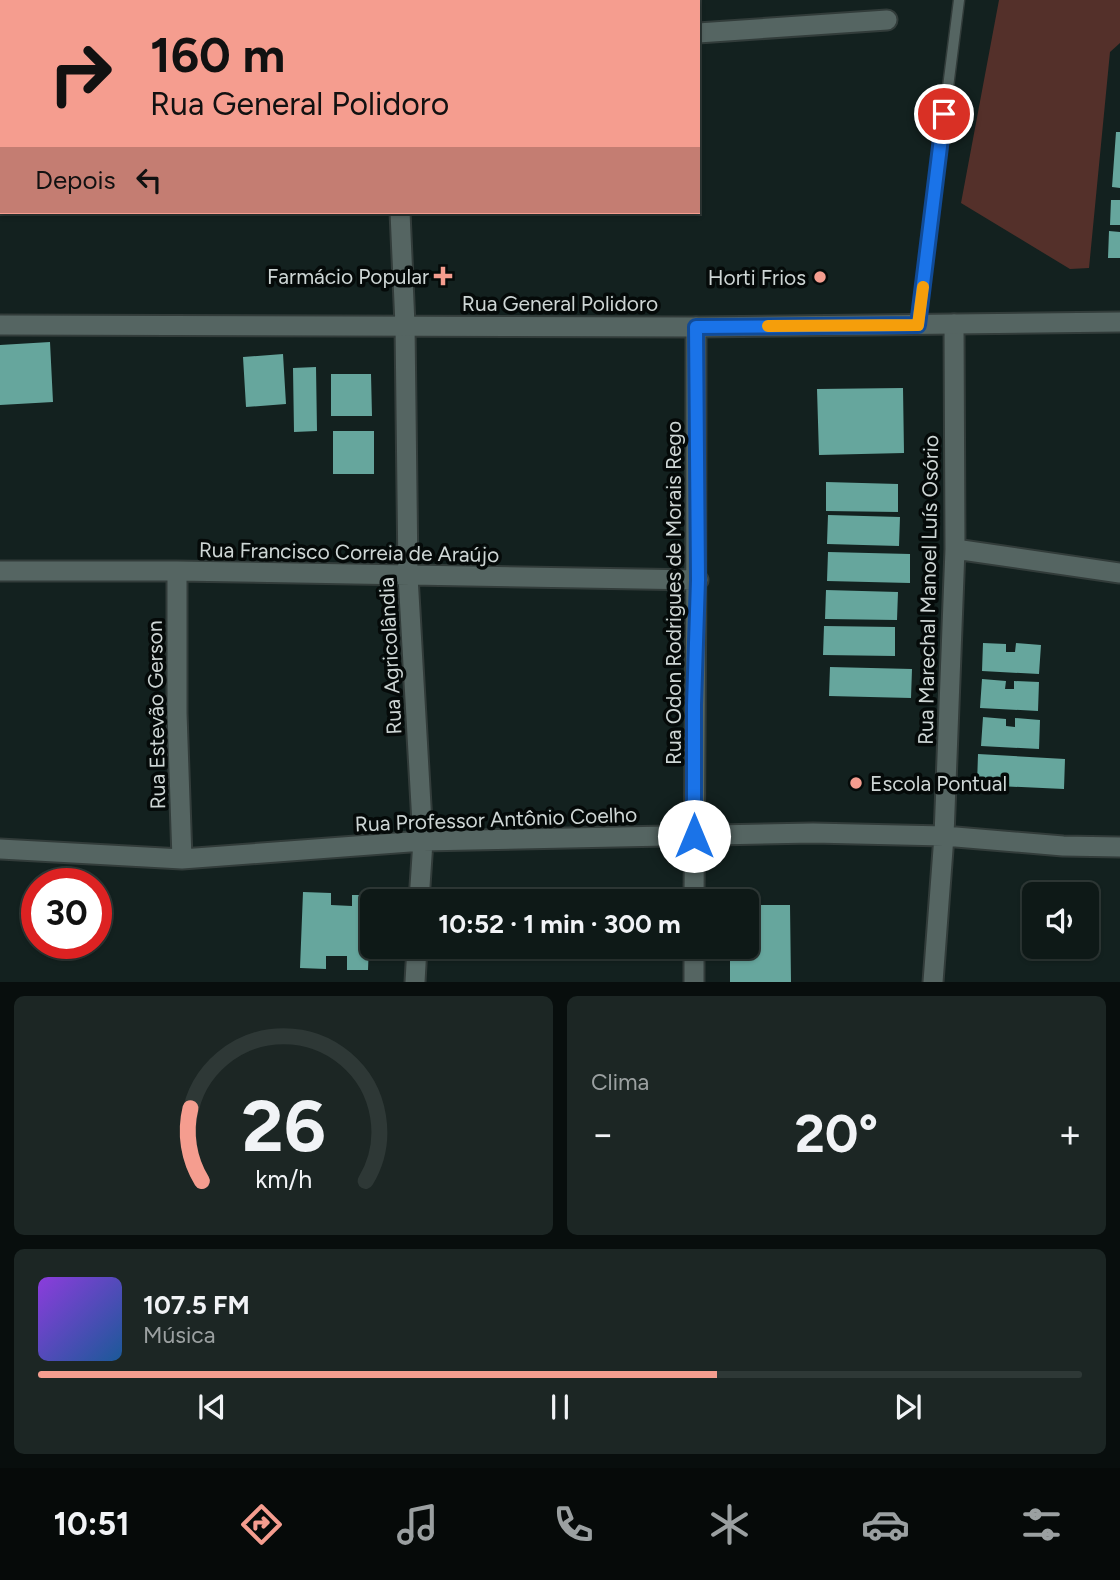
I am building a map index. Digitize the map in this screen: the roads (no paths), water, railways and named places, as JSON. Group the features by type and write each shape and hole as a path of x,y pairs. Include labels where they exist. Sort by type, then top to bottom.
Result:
{"street":[{"path":"700,33 887,20"},
{"name":"Rua Agricolândia","path":"400,214 405,324 408,576 423,841 420,889"},
{"name":"Rua General Polidoro","path":"0,325 405,324 696,327 1120,322"},
{"name":"Rua Marechal Manoel Luís Osório","path":"933,982 944,836 955,549 954,324"},
{"name":"Rua Odon Rodrigues de Morais Rego","path":"694,889 694,705 698,580 696,327"},
{"path":"955,549 1120,573"},
{"name":"Rua Francisco Correia de Araújo","path":"0,572 177,571 698,580"},
{"name":"Rua Estevão Gerson","path":"177,571 177,713 182,859"},
{"name":"Rua Professor Antônio Coelho","path":"0,849 182,859 423,841 813,833 944,836 1063,846 1120,847"},
{"path":"415,982 416,959"},
{"path":"694,959 694,982"}],"lane":[{"path":"918,325 959,0"}],"place":[{"name":"Farmácio Popular","path":"443,276"},
{"name":"Horti Frios","path":"820,277"},
{"name":"Escola Pontual","path":"856,783"}]}
